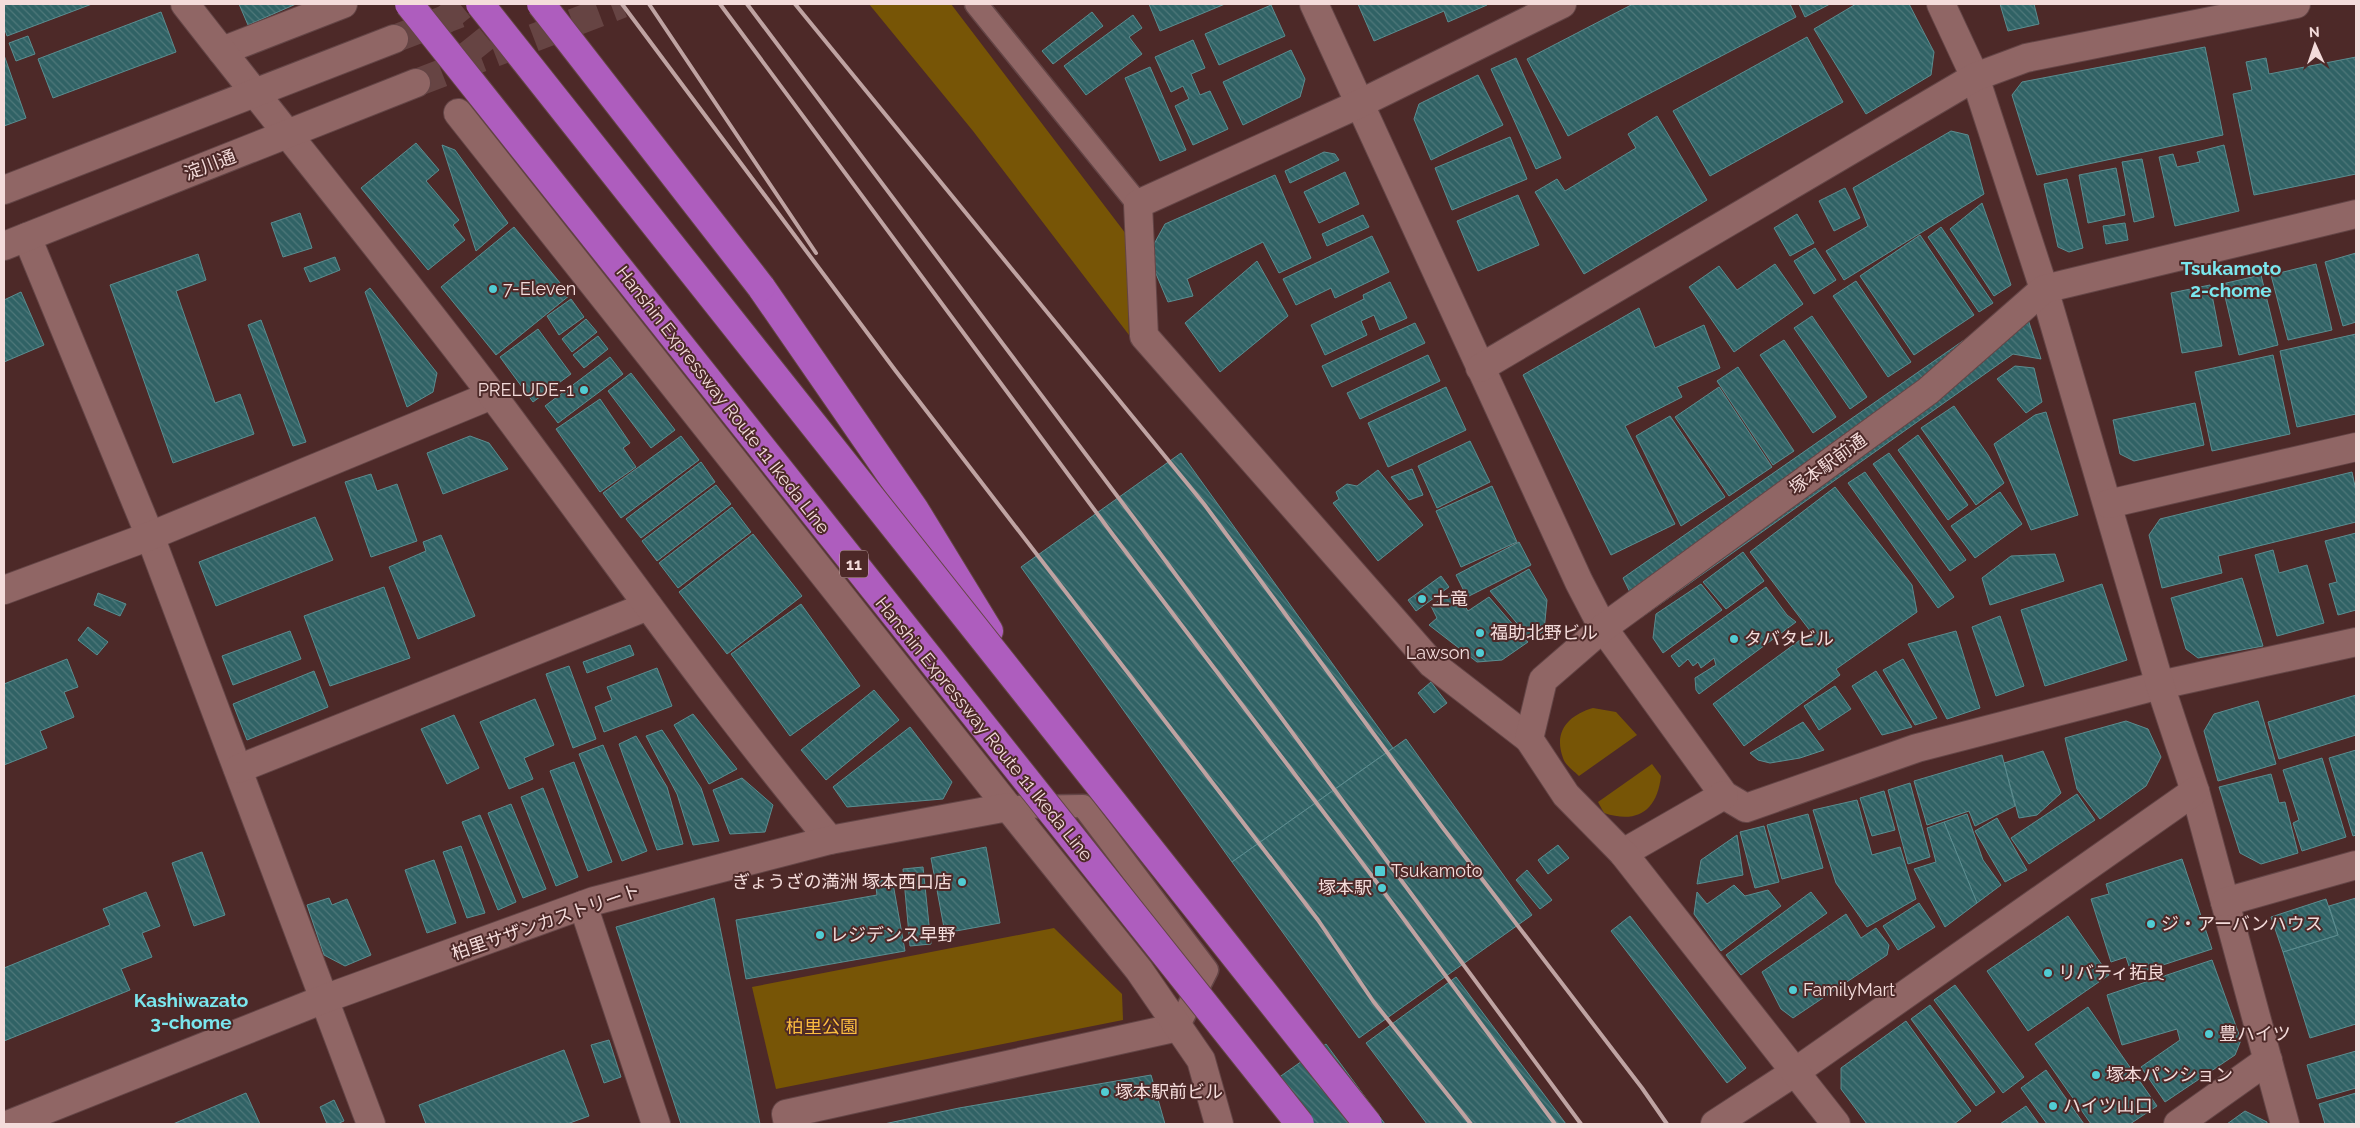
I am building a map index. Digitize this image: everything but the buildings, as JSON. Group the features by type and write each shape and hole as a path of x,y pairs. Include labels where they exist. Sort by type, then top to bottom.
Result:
{"highway":[{"name":"Hanshin Expressway Route 11 Ikeda Line","path":"409,4 1300,1124"},
{"path":"480,4 1368,1124"},
{"path":"541,4 761,287 915,510 1034,704"}],"street":[{"path":"185,4 492,395 648,606 790,792 830,840"},
{"path":"222,51 343,4"},
{"path":"1314,4 1579,582 1603,628 1724,795 1746,808 1917,748 2160,685 2356,642"},
{"path":"1562,4 1359,104 1138,204 1144,336 1432,664 1529,739 1566,795 1623,853 1836,1124"},
{"path":"1941,4 1975,77 2044,289 2160,685 2195,791 2285,1124"},
{"path":"1480,368 1975,77 2026,58 2296,4"},
{"path":"4,190 394,39"},
{"name":"淀川通","path":"15,241 416,83"},
{"path":"458,113 1139,970 1201,1060 1219,1124"},
{"path":"2044,289 2356,214"},
{"path":"15,241 150,536 371,1124"},
{"name":"塚本駅前通","path":"1529,739 1543,680 1603,628 1928,391 2044,289"},
{"path":"4,590 150,536 492,395"},
{"path":"2108,504 2356,447"},
{"path":"238,770 648,606"},
{"path":"1715,1124 1795,1072 2195,791"},
{"path":"1623,853 1724,795"},
{"name":"柏里サザンカストリート","path":"10,1124 324,999 583,905 830,840 1008,807"},
{"path":"2225,902 2356,865"},
{"path":"583,905 656,1124"},
{"path":"788,1124 786,1114 1178,1027"},
{"path":"2178,1124 2268,1060"}],"lane":[{"path":"976,4 1138,204"},
{"path":"1008,807 1083,806 1207,970 1178,1027"}],"green space":[{"path":"869,4 951,4 1126,234 1129,335 973,131"},
{"path":"1593,708 1616,712 1637,735 1579,776 1564,761 1560,740 1565,726 1570,720 1584,711"},
{"path":"1652,764 1661,776 1659,788 1650,806 1643,812 1626,817 1604,813 1598,802"},
{"name":"柏里公園","path":"1054,928 1122,994 1123,1020 776,1089 752,987"}],"tunnel":[{"path":"442,4 484,56"},
{"path":"394,39 485,4"},
{"path":"416,83 622,4"}],"railway":[{"path":"622,4 895,370 1318,920 1373,1001 1471,1124"},
{"path":"649,4 816,253"},
{"path":"720,4 1113,535 1372,876 1555,1124"},
{"path":"747,4 1142,529 1581,1124"},
{"path":"795,4 1204,504 1443,828 1642,1088 1667,1124"}],"place":[{"name":"7-Eleven","path":"493,289"},
{"name":"PRELUDE-1","path":"584,390"},
{"name":"土竜","path":"1422,599"},
{"name":"福助北野ビル","path":"1480,633"},
{"name":"タバタビル","path":"1734,639"},
{"name":"Lawson","path":"1480,653"},
{"name":"Tsukamoto","path":"1380,871"},
{"name":"ぎょうざの満洲 塚本西口店","path":"962,882"},
{"name":"塚本駅","path":"1382,888"},
{"name":"ジ・アーバンハウス","path":"2151,924"},
{"name":"レジデンス早野","path":"820,935"},
{"name":"リバティ拓良","path":"2048,973"},
{"name":"FamilyMart","path":"1793,990"},
{"name":"豊ハイツ","path":"2209,1034"},
{"name":"塚本パンション","path":"2096,1075"},
{"name":"塚本駅前ビル","path":"1105,1092"},
{"name":"ハイツ山口","path":"2053,1106"}],"district":[{"name":"Tsukamoto 2-chome","path":"2231,279"},
{"name":"Kashiwazato 3-chome","path":"191,1011"}]}
